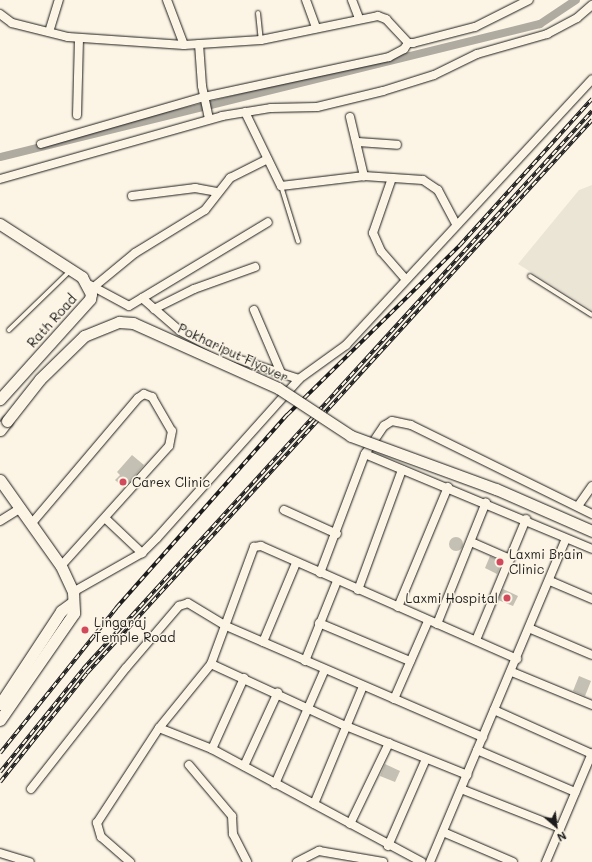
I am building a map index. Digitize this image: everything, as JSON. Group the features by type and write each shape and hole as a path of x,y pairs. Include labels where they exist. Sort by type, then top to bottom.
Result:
{"main road":[{"name":"Rath Road","path":"0,224 71,270 91,285 90,299 0,399"},
{"name":"Pokhariput Flyover","path":"0,430 40,379 84,336 119,322 133,323 278,388 351,436 496,489 592,531"},
{"path":"0,480 32,523 61,566 72,598 74,613 0,720"},
{"path":"0,704 61,611 72,598"}],"street":[{"path":"49,32 59,0"},
{"path":"167,0 184,45"},
{"path":"306,0 316,28"},
{"path":"352,0 359,18"},
{"path":"408,43 424,42 475,27 529,0"},
{"path":"0,179 209,119 245,112 317,107 383,90 434,74 477,54 547,34 577,18 592,5"},
{"path":"0,14 12,23 79,38 184,45 261,40 369,16 386,19 408,43"},
{"path":"77,115 79,38"},
{"path":"41,144 204,97 389,57 404,49 408,43"},
{"path":"199,44 204,97 209,119"},
{"path":"72,598 142,553 299,378 346,345 456,224 509,171 592,79"},
{"path":"245,112 281,186 364,176 392,178 432,184 456,224"},
{"path":"350,117 358,142 364,176"},
{"path":"358,142 397,146"},
{"path":"268,160 230,178 217,192 210,204 194,219 135,253 91,285 129,306 268,222"},
{"path":"392,178 374,233 381,251 406,280"},
{"path":"132,196 195,188 217,192"},
{"path":"154,309 194,289 255,267"},
{"path":"142,298 180,331 225,354 299,378"},
{"path":"254,310 281,373"},
{"path":"32,523 138,398 149,394 168,422 173,438 106,519 61,566"},
{"path":"320,573 365,454 384,426 398,421 592,514"},
{"path":"365,454 402,470 486,502 526,519 566,539 592,549"},
{"path":"358,590 402,470"},
{"path":"578,506 592,486"},
{"path":"398,607 448,487"},
{"path":"437,624 486,502"},
{"path":"0,522 20,508"},
{"path":"284,510 336,534"},
{"path":"106,519 142,553"},
{"path":"476,640 526,519"},
{"path":"430,862 494,710 512,672 516,659 531,629 566,539"},
{"path":"471,542 510,559"},
{"path":"130,862 101,837 97,823 159,728 211,664 254,547 261,546 296,563 428,621 476,640 516,659"},
{"path":"263,642 296,563"},
{"path":"305,661 337,581"},
{"path":"550,581 592,599"},
{"path":"31,789 82,721 179,606 192,604 226,626 483,737"},
{"path":"394,699 428,621"},
{"path":"319,623 410,661"},
{"path":"531,629 592,655"},
{"path":"211,664 278,692 307,708 346,726 467,775"},
{"path":"275,784 325,669"},
{"path":"512,672 592,705"},
{"path":"212,749 244,678"},
{"path":"314,804 363,686"},
{"path":"244,766 278,692"},
{"path":"494,710 592,754 574,792 546,862"},
{"path":"159,728 212,749 388,846 422,862"},
{"path":"350,824 389,743"},
{"path":"477,750 574,792"},
{"path":"388,846 426,759"},
{"path":"189,766 232,816 233,834 247,862"},
{"path":"461,789 560,828"},
{"path":"443,832 513,862"},
{"path":"297,862 319,851 353,860 383,862"},
{"path":"0,853 30,862"}],"lane":[{"path":"258,13 261,40"},
{"path":"281,186 298,241"},
{"path":"9,330 71,270"},
{"path":"530,276 592,315"}],"shaded area":[{"path":"592,185 592,310 518,264 579,190"}],"building":[{"path":"132,455 144,465 124,488 115,480 120,475 117,472"},
{"path":"453,537 459,537 463,541 463,547 459,551 453,551 449,547 449,541"},
{"path":"490,556 502,562 497,574 485,568"},
{"path":"503,589 518,596 513,606 498,600"},
{"path":"579,676 591,681 585,696 573,691"},
{"path":"385,764 400,771 395,782 380,776"}],"waterway":[{"path":"0,157 540,24 576,0"}],"railway":[{"path":"0,753 116,608 287,415 460,245 592,99"},
{"path":"0,772 83,669 592,111"},
{"path":"0,782 87,673 592,120"}],"place":[{"name":"Carex Clinic","path":"123,482"},
{"name":"Laxmi Brain Clinic","path":"500,562"},
{"name":"Laxmi Hospital","path":"507,598"},
{"name":"Lingaraj Temple Road","path":"85,630"}]}
